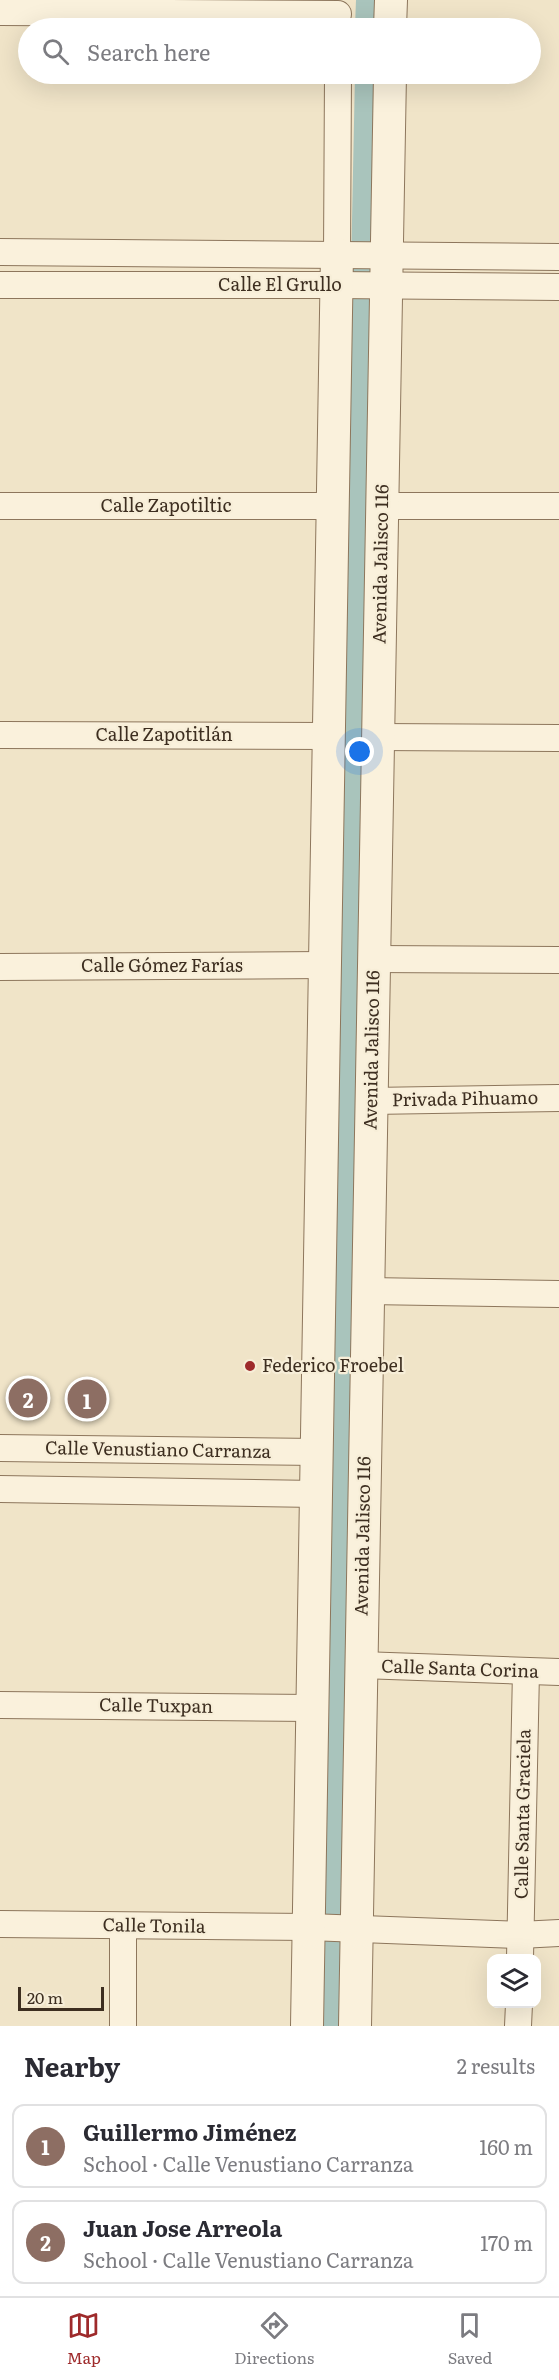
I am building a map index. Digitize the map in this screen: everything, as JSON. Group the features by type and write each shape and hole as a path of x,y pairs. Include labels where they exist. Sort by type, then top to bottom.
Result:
{"street":[{"path":"390,18 391,0"},
{"path":"0,12 338,14"},
{"path":"307,2026 311,1928 312,1708 337,270 338,84"},
{"name":"Avenida Jalisco 116","path":"355,2026 349,1930 361,1665 390,84"},
{"name":"Calle El Grullo","path":"0,252 337,270"},
{"name":"Calle El Grullo","path":"0,285 337,270 385,270 559,256"},
{"name":"Calle El Grullo","path":"385,270 559,287"},
{"name":"Calle Zapotiltic","path":"0,506 332,506"},
{"path":"382,506 559,506"},
{"name":"Calle Zapotitlán","path":"0,735 329,736"},
{"path":"378,737 559,738"},
{"path":"374,959 559,960"},
{"name":"Calle Gómez Farías","path":"0,967 324,965"},
{"name":"Privada Pihuamo","path":"371,1101 559,1098"},
{"path":"368,1291 559,1294"},
{"name":"Calle Venustiano Carranza","path":"0,1448 317,1452"},
{"path":"0,1489 316,1494"},
{"name":"Calle Santa Corina","path":"361,1665 559,1672"},
{"name":"Calle Santa Graciela","path":"520,1947 526,1671"},
{"name":"Calle Tuxpan","path":"0,1705 312,1708"},
{"name":"Calle Tonila","path":"0,1924 311,1928 520,1947 559,1933"},
{"path":"123,1926 123,2026"},
{"path":"518,2026 519,2008"}],"waterway":[{"path":"370,18 371,0"},
{"path":"330,2026 370,84"}],"place":[{"name":"Federico Froebel","path":"250,1366"},
{"name":"Juan Jose Arreola","path":"28,1398"},
{"name":"Guillermo Jiménez","path":"87,1399"}]}
